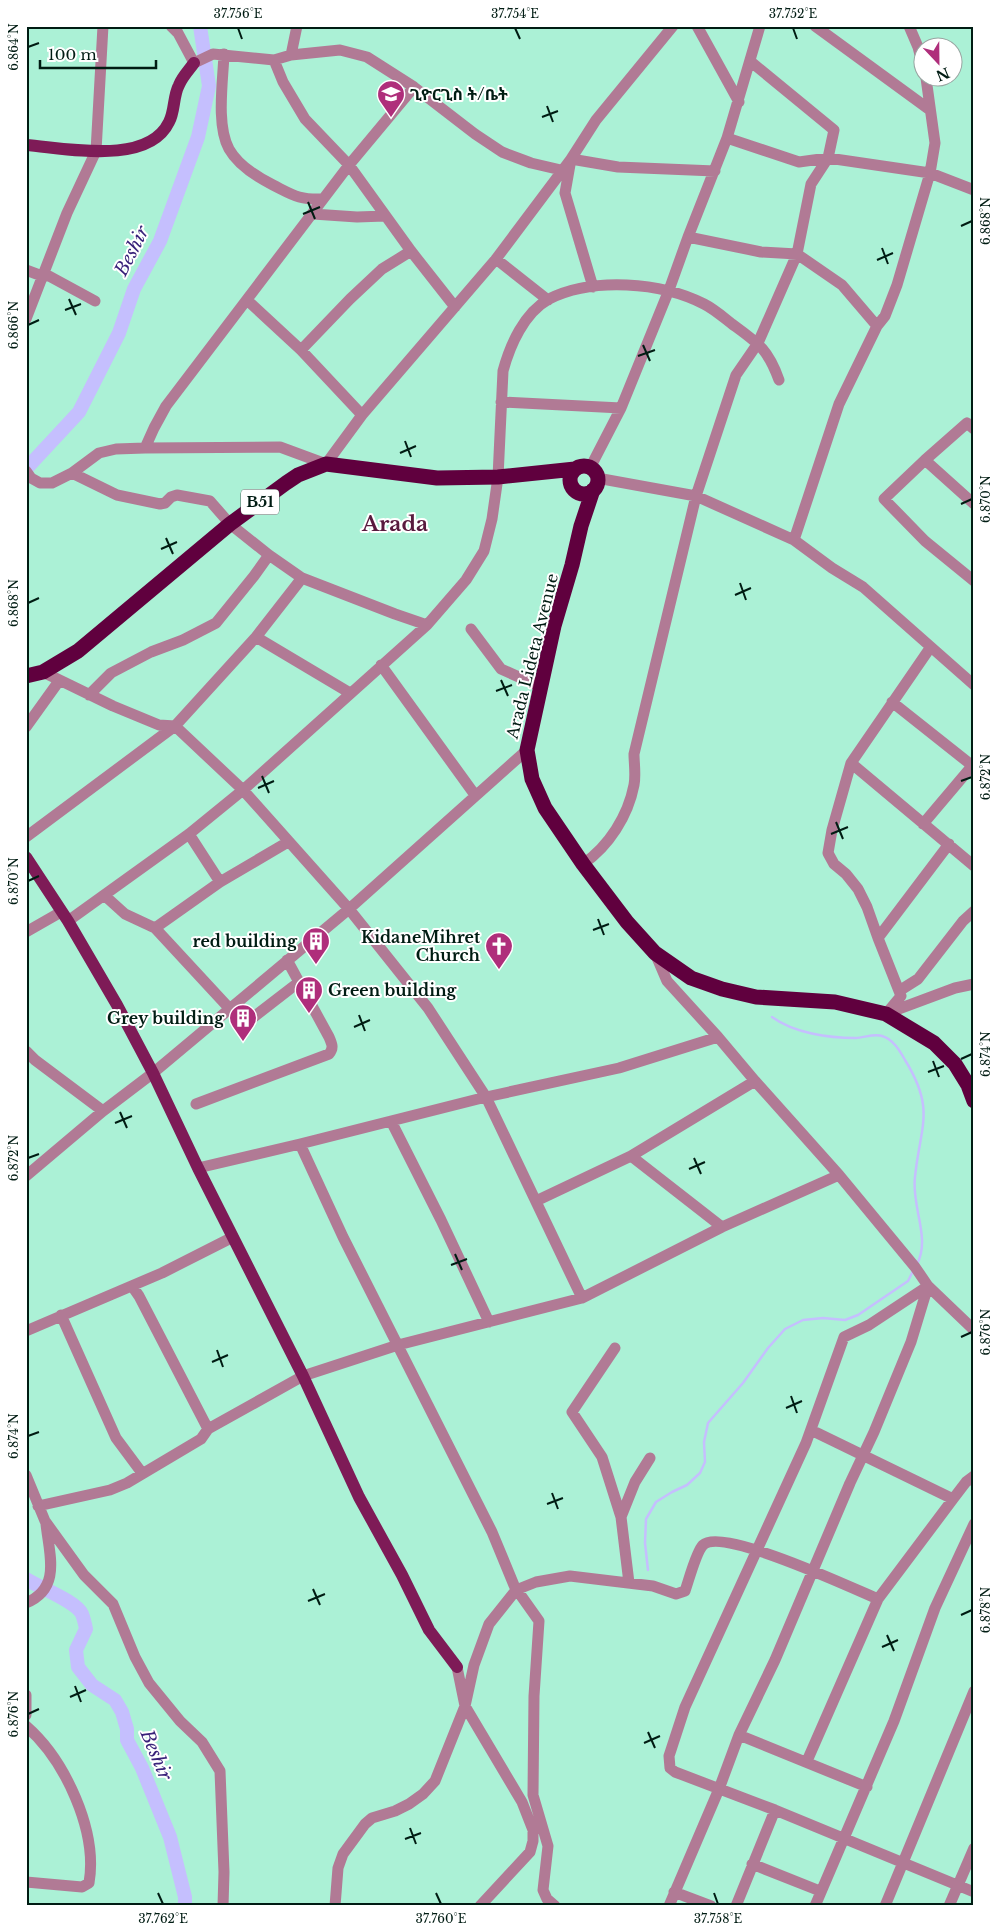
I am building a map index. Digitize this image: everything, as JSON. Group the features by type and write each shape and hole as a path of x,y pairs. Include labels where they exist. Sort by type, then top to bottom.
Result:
{"highway":[{"name":"B51","path":"26,676 43,672 78,651 230,524 298,475 326,464 437,478 541,474 580,467 594,478 588,493 581,494 573,488 541,474"},
{"name":"Arada Lideta Avenue","path":"575,469 570,479 580,526"},
{"name":"Arada Lideta Avenue","path":"594,478 554,626 527,750 532,779 545,808 583,864 627,922 655,953 691,978 722,989 756,997 835,1002 886,1014 934,1043 955,1064 968,1085 974,1101"}],"main road":[{"path":"26,146 96,151 132,149 152,142 169,123 179,85 197,61"},
{"path":"26,857 65,916 153,1073 232,1237 303,1376 360,1497 402,1574 429,1630 457,1667"}],"street":[{"path":"26,319 67,213 96,151 103,26"},
{"path":"171,26 197,61 219,54 274,60 291,55 340,50 368,57 414,87 475,134 502,152 531,163 561,170"},
{"path":"291,55 297,26"},
{"path":"29,475 40,483 47,484 72,473 99,453 116,449 280,447 326,464 362,415 496,259 571,159 596,120 673,26"},
{"path":"697,26 739,102"},
{"path":"760,26 739,102 715,171 594,478 696,496 794,540 832,568 863,587 974,686"},
{"path":"815,26 930,110"},
{"path":"909,26 914,38"},
{"path":"219,54 222,127 229,149 241,164 263,180 305,200 323,199"},
{"path":"274,60 283,82 305,119 349,164 385,216 455,307"},
{"path":"583,864 596,856 620,825 634,784 634,754 696,496 736,375 758,343 797,254 811,184 828,158 834,130 750,61"},
{"path":"145,448 166,406 349,164 414,87"},
{"path":"794,540 839,404 877,326 884,316 897,285 930,173 935,143 927,88"},
{"path":"727,138 799,162 828,158 930,173 974,190"},
{"path":"571,159 618,167 715,171"},
{"path":"571,159 565,193 594,287"},
{"path":"313,214 357,218 385,216"},
{"path":"688,237 761,252 797,254 842,285 877,326"},
{"path":"301,350 382,269 411,251"},
{"path":"496,259 548,300"},
{"path":"26,270 42,276 49,276 94,301"},
{"path":"26,932 65,916 104,895 189,834 243,790 427,625 466,580 484,551 492,519 498,477 503,371 507,356 516,335 532,314 548,300 573,290 594,287 630,286 669,290 705,304 758,343 772,361 779,380"},
{"path":"247,300 301,350 362,415"},
{"path":"501,402 621,408"},
{"path":"974,429 967,423 924,460 884,499 925,540 974,581"},
{"path":"924,460 974,504"},
{"path":"72,473 117,495 160,504 177,495 203,498 213,503 230,524 302,578 427,625"},
{"path":"88,695 111,673 151,652 183,640 216,623 269,555"},
{"path":"26,837 175,726 256,637 302,578"},
{"path":"471,629 501,669 541,687"},
{"path":"256,637 350,693"},
{"path":"886,1014 901,996 867,907 858,889 846,874 834,864 828,853 832,830 850,763 930,648"},
{"path":"381,665 475,795"},
{"path":"43,672 88,695 159,725 175,726 243,790 349,909 428,1008 486,1097 582,1298"},
{"path":"26,727 59,681"},
{"path":"892,702 973,766 924,824"},
{"path":"26,1176 103,1111 153,1073 349,909 527,750"},
{"path":"850,763 974,865"},
{"path":"189,834 220,882"},
{"path":"155,928 220,882 288,842"},
{"path":"878,938 949,844"},
{"path":"104,895 126,914 155,928 229,1008"},
{"path":"899,991 918,979 963,921 974,911"},
{"path":"655,953 667,981 718,1036 755,1081 839,1175 915,1267 928,1286 974,1330"},
{"path":"196,1104 329,1054 333,1046 329,1037 287,960"},
{"path":"246,1023 299,982"},
{"path":"886,1014 948,991 974,984"},
{"path":"198,1168 486,1097 620,1068 718,1036"},
{"path":"26,1051 35,1060 103,1111"},
{"path":"536,1202 631,1156 755,1081"},
{"path":"391,1120 489,1322"},
{"path":"300,1144 343,1237 492,1532 517,1590 540,1621 534,1696 532,1795 548,1846 543,1890 547,1899 555,1906"},
{"path":"631,1156 722,1227"},
{"path":"38,1506 110,1490 127,1483 201,1439 208,1429 303,1376 398,1345 582,1298 722,1227 839,1175"},
{"path":"26,1331 132,1286 232,1237"},
{"path":"132,1286 208,1429"},
{"path":"928,1286 876,1320 844,1337 811,1430 685,1707 669,1756 670,1768 719,1790 775,1810 974,1892"},
{"path":"669,1906 719,1790 739,1735 775,1660 812,1571 864,1455 911,1342 928,1286"},
{"path":"61,1316 116,1438 142,1473"},
{"path":"615,1348 572,1412 602,1457 621,1517 629,1583"},
{"path":"811,1430 953,1499"},
{"path":"621,1517 635,1482 650,1458"},
{"path":"26,1475 45,1521 84,1575 113,1604 135,1657 149,1683 180,1721 202,1742 220,1771 224,1872 223,1906"},
{"path":"807,1761 878,1599 966,1482 974,1476"},
{"path":"26,1603 38,1598 50,1580 51,1567 45,1521"},
{"path":"814,1906 894,1721 935,1608 974,1524"},
{"path":"335,1906 338,1868 343,1854 364,1824 372,1818 395,1811 409,1804 423,1794 435,1781 465,1706 474,1665 489,1624 517,1590 536,1582 570,1576 653,1586 676,1594 685,1591 694,1568 695,1559 702,1546 709,1541 726,1542 758,1550 878,1599"},
{"path":"457,1667 465,1706 522,1802 533,1830 530,1852 480,1906"},
{"path":"885,1906 974,1691"},
{"path":"26,1694 26,1715"},
{"path":"26,1726 38,1736 62,1769 76,1801 86,1832 92,1867 89,1883 82,1887 26,1882"},
{"path":"739,1735 807,1761 867,1787"},
{"path":"736,1906 775,1810"},
{"path":"949,1906 974,1848"},
{"path":"752,1864 820,1891"},
{"path":"674,1892 711,1906"}],"waterway":[{"name":"Beshir","path":"26,469 79,412 119,333 134,289 160,241 198,137 209,86 200,26"},
{"path":"772,1017 790,1027 823,1036 856,1038 882,1036 893,1043 898,1049 915,1077 920,1092 924,1118 915,1177 922,1244 917,1264"},
{"path":"648,1570 645,1543 646,1519 656,1502 687,1485 700,1473 705,1462 704,1442 708,1423 743,1383 768,1348 785,1329 803,1320 823,1318 845,1320 858,1315 908,1281 913,1271"},
{"name":"Beshir","path":"26,1579 73,1604 82,1614 86,1629 76,1650 78,1667 92,1685 115,1700 122,1712 127,1729 127,1740 142,1768 170,1837 185,1897 185,1906"}],"place":[{"name":"ጊዮርጊስ ት/ቤት","path":"391,118"},
{"name":"red building","path":"316,965"},
{"name":"KidaneMihret Church","path":"499,970"},
{"name":"Green building","path":"309,1014"},
{"name":"Grey building","path":"243,1042"}],"district":[{"name":"Arada","path":"395,524"}]}
